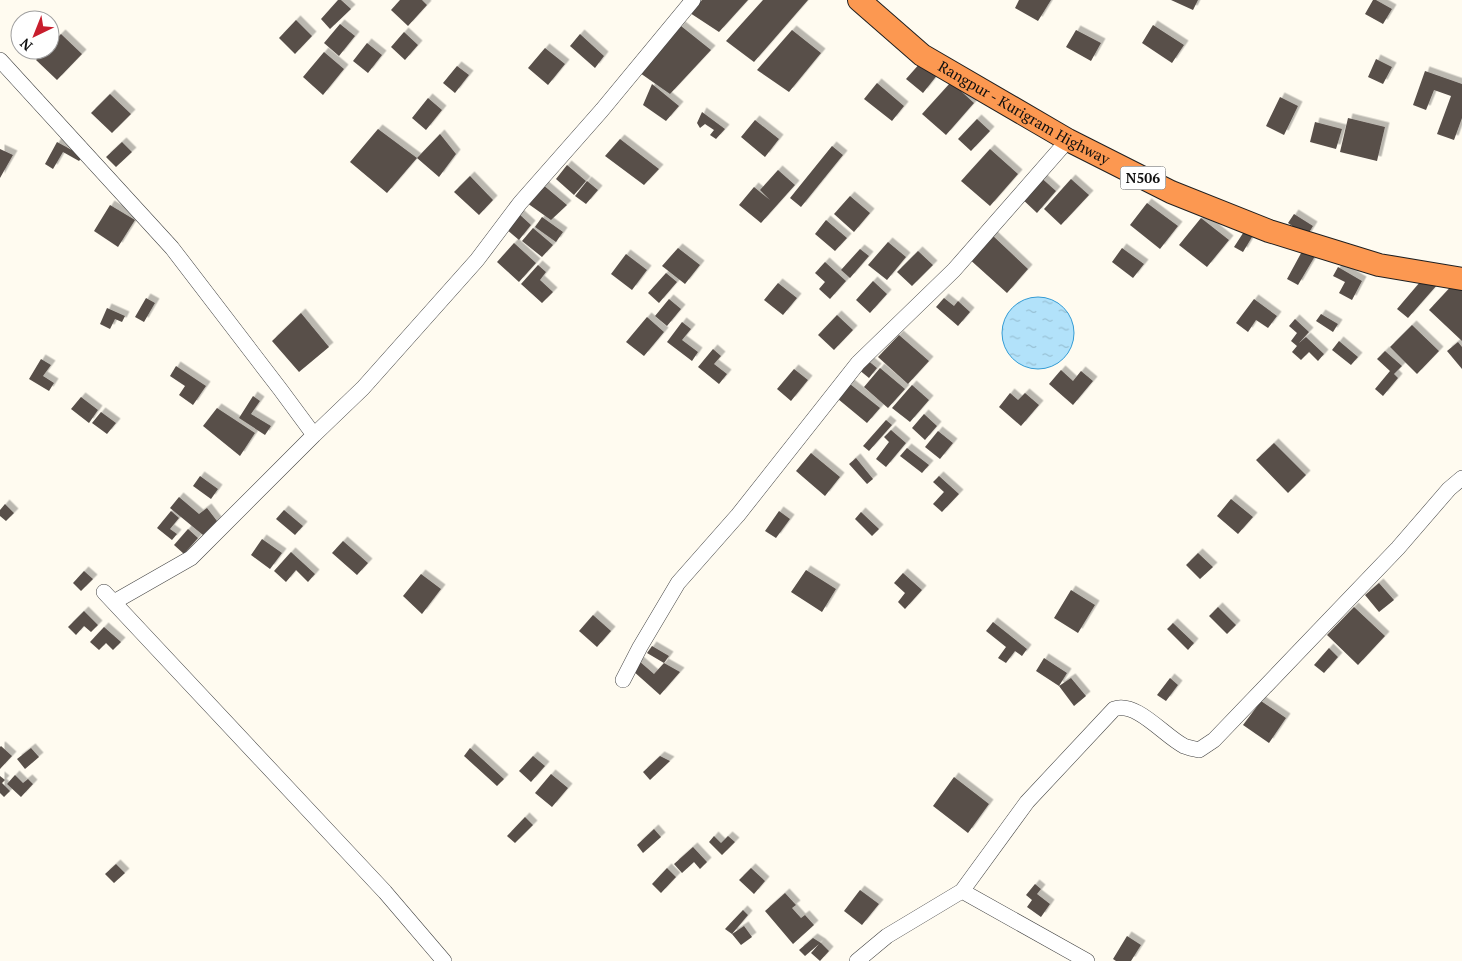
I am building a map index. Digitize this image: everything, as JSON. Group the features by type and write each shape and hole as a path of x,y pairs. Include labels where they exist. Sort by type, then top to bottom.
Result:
{"highway":[{"name":"Rangpur - Kurigram Highway","path":"859,0 922,55 1068,140 1171,192 1269,232 1379,265 1462,280"}],"street":[{"path":"444,961 385,892 109,597 191,558 363,388 477,260 520,203 602,110 692,0"},
{"path":"0,60 172,248 314,435"},
{"path":"623,680 678,583 738,515 858,363 954,270 1068,140"},
{"path":"857,961 887,936 962,891 1027,802 1114,709 1121,707 1133,709 1185,746 1199,750 1214,740 1398,548 1449,489 1462,478"},
{"path":"962,891 1088,961"}],"water":[{"path":"1038,297 1058,303 1068,313 1074,333 1068,353 1058,363 1038,369 1018,363 1008,353 1002,333 1008,313 1018,303"}],"building":[{"path":"338,0 341,0 351,9 330,29 321,19"},
{"path":"400,0 422,0 427,5 408,26 391,10"},
{"path":"702,0 748,0 719,32 690,13"},
{"path":"763,0 808,0 754,62 726,41"},
{"path":"1019,0 1051,0 1038,21 1015,8"},
{"path":"1171,0 1198,0 1193,10"},
{"path":"1373,0 1392,9 1383,24 1365,14"},
{"path":"296,20 312,36 295,54 279,38"},
{"path":"340,24 355,36 339,56 324,43"},
{"path":"1153,25 1184,45 1172,63 1142,43"},
{"path":"681,26 711,50 670,94 640,73"},
{"path":"792,30 821,53 789,92 757,70"},
{"path":"1076,30 1101,43 1091,61 1066,47"},
{"path":"404,32 418,45 405,60 391,47"},
{"path":"580,34 604,56 595,68 570,46"},
{"path":"60,35 82,54 57,80 36,60 60,60"},
{"path":"367,43 382,55 368,73 353,61"},
{"path":"545,48 565,64 548,85 528,68"},
{"path":"324,52 344,69 323,95 303,77"},
{"path":"1376,59 1392,67 1383,84 1368,77"},
{"path":"922,61 938,74 923,93 906,79"},
{"path":"457,66 469,75 455,93 443,83"},
{"path":"1425,71 1462,84 1462,118 1454,140 1437,134 1451,96 1434,90 1426,110 1413,105"},
{"path":"951,82 974,103 946,135 922,114"},
{"path":"877,83 904,106 892,121 864,99"},
{"path":"652,84 679,106 666,121 643,105"},
{"path":"110,94 131,114 112,133 91,113"},
{"path":"1280,97 1298,106 1284,135 1266,126"},
{"path":"428,98 442,110 426,130 412,118"},
{"path":"702,112 725,129 716,139 710,135 714,130 705,124 700,128 697,123"},
{"path":"1348,118 1385,127 1377,161 1340,152"},
{"path":"977,119 990,131 971,151 958,139"},
{"path":"755,120 779,139 765,157 741,137"},
{"path":"1315,122 1342,129 1336,149 1310,142"},
{"path":"378,129 417,158 387,193 350,162"},
{"path":"440,134 456,154 439,177 417,158"},
{"path":"620,139 659,169 644,185 605,156"},
{"path":"57,142 83,156 79,161 63,152 53,169 45,164"},
{"path":"122,142 132,152 116,167 106,157"},
{"path":"832,146 843,155 801,207 790,198"},
{"path":"0,149 13,155 0,178"},
{"path":"990,149 1018,174 990,206 961,181"},
{"path":"567,165 586,181 574,195 556,179"},
{"path":"778,170 795,185 761,223 739,205 754,187 770,200 760,190"},
{"path":"1038,175 1056,191 1037,213 1019,196"},
{"path":"470,176 493,200 479,215 454,192"},
{"path":"1071,179 1089,195 1061,225 1044,209"},
{"path":"587,181 598,190 586,204 575,196"},
{"path":"542,184 567,205 551,220 527,203"},
{"path":"850,196 870,213 854,232 834,214"},
{"path":"1147,203 1178,226 1160,249 1130,225"},
{"path":"110,205 135,220 118,247 94,231"},
{"path":"519,214 531,225 519,240 506,229"},
{"path":"1294,214 1313,226 1307,236 1288,223"},
{"path":"542,217 563,232 556,242 535,227"},
{"path":"1201,218 1229,240 1207,267 1179,245"},
{"path":"826,220 847,238 835,251 815,234"},
{"path":"1247,227 1255,232 1243,252 1234,247"},
{"path":"533,228 553,245 542,257 522,241"},
{"path":"991,234 1028,269 1007,293 967,257"},
{"path":"888,242 906,257 887,280 868,265"},
{"path":"514,243 536,263 519,282 497,262"},
{"path":"1306,244 1318,251 1298,285 1287,279"},
{"path":"678,248 700,265 685,284 662,266"},
{"path":"1122,248 1144,264 1133,278 1112,262"},
{"path":"860,249 869,256 850,278 841,270"},
{"path":"918,251 933,265 912,286 897,272"},
{"path":"626,254 647,270 632,290 611,274"},
{"path":"825,262 846,281 830,299 819,289 825,282 815,273"},
{"path":"538,265 546,272 540,280 553,292 542,303 521,284"},
{"path":"1338,267 1362,281 1352,300 1339,293 1345,282 1333,276"},
{"path":"666,273 677,282 659,303 648,293"},
{"path":"1426,275 1437,285 1408,318 1397,309"},
{"path":"1457,280 1462,285 1462,341 1429,310"},
{"path":"873,281 887,294 870,313 856,300"},
{"path":"778,283 797,298 783,315 764,300"},
{"path":"146,298 155,303 144,322 135,317"},
{"path":"944,298 954,306 958,301 970,312 958,326 936,307"},
{"path":"669,299 681,309 667,326 655,316"},
{"path":"1254,299 1277,316 1268,328 1256,320 1248,332 1236,323"},
{"path":"107,308 125,316 122,322 115,319 110,329 100,324"},
{"path":"301,313 329,347 299,372 272,341"},
{"path":"1321,314 1338,324 1333,332 1316,321"},
{"path":"837,315 853,330 834,350 818,335"},
{"path":"647,317 664,332 644,356 626,342"},
{"path":"1295,319 1309,332 1299,343 1306,337 1324,354 1318,361 1309,352 1301,360 1292,352 1297,346 1291,341 1297,333 1289,326"},
{"path":"682,322 691,329 682,340 698,352 692,361 667,342"},
{"path":"1412,325 1439,351 1417,374 1390,347"},
{"path":"899,335 929,361 908,384 878,357"},
{"path":"1339,341 1358,357 1351,365 1332,350"},
{"path":"1458,342 1462,347 1462,369 1447,351"},
{"path":"713,349 721,356 714,364 727,374 719,384 698,367"},
{"path":"1385,351 1402,366 1394,374 1398,378 1383,396 1375,389 1390,371 1377,359"},
{"path":"41,359 51,365 43,376 54,383 49,391 29,379"},
{"path":"866,359 877,368 869,378 858,369"},
{"path":"176,366 206,386 193,405 179,395 185,386 170,376"},
{"path":"880,368 905,389 888,408 864,387"},
{"path":"794,369 808,380 791,401 777,389"},
{"path":"1061,370 1073,381 1081,371 1093,381 1073,405 1049,384"},
{"path":"850,384 880,408 867,423 838,399"},
{"path":"912,385 929,400 910,422 892,408"},
{"path":"1010,393 1018,400 1025,393 1039,405 1021,426 999,407"},
{"path":"253,396 260,401 251,414 271,426 265,435 239,418"},
{"path":"81,397 98,410 89,423 71,409"},
{"path":"217,408 255,433 240,456 203,426"},
{"path":"101,412 116,423 107,434 92,423"},
{"path":"924,414 937,426 925,440 912,428"},
{"path":"886,420 892,425 869,451 863,446"},
{"path":"891,430 906,443 886,467 876,459 889,442 884,437"},
{"path":"938,431 953,443 940,459 925,447"},
{"path":"1274,443 1306,475 1288,493 1256,460"},
{"path":"907,448 929,465 922,473 900,456"},
{"path":"811,453 840,477 825,496 796,471"},
{"path":"856,458 873,479 867,484 849,464"},
{"path":"200,476 218,489 211,499 193,486"},
{"path":"939,476 959,494 942,512 933,504 944,492 933,482"},
{"path":"179,497 199,514 207,508 217,521 203,535 170,508"},
{"path":"1231,499 1253,517 1238,534 1217,516"},
{"path":"5,504 14,513 6,521 0,516 0,510"},
{"path":"284,510 303,526 295,535 276,519"},
{"path":"171,511 179,518 170,529 177,534 172,540 157,528"},
{"path":"779,511 790,519 776,538 765,531"},
{"path":"861,512 879,529 872,536 855,519"},
{"path":"188,529 198,538 184,554 174,545"},
{"path":"262,539 282,553 270,569 251,555"},
{"path":"343,541 368,563 357,575 332,553"},
{"path":"291,552 315,574 308,582 296,570 286,582 274,571"},
{"path":"1198,553 1213,567 1200,579 1186,565"},
{"path":"806,570 836,589 822,612 791,592"},
{"path":"84,571 93,579 81,591 73,583"},
{"path":"903,573 922,590 905,609 898,602 905,593 894,583"},
{"path":"421,574 441,589 422,614 403,596"},
{"path":"1379,583 1394,600 1379,612 1365,595"},
{"path":"1071,590 1095,605 1078,633 1054,618"},
{"path":"1218,607 1236,625 1227,634 1209,616"},
{"path":"1354,607 1385,636 1358,665 1327,635"},
{"path":"84,611 98,625 91,632 84,626 76,635 68,627"},
{"path":"593,615 611,631 597,647 579,631"},
{"path":"993,622 1027,649 1022,656 1015,651 1006,663 998,658 1006,647 986,631"},
{"path":"1173,623 1194,643 1188,650 1167,629"},
{"path":"104,627 121,642 113,650 106,643 99,650 90,642"},
{"path":"652,646 669,656 664,663 647,653"},
{"path":"1329,648 1338,657 1324,673 1314,665"},
{"path":"1044,658 1067,673 1059,686 1036,671"},
{"path":"639,661 654,674 664,663 680,672 660,695 632,670"},
{"path":"1071,678 1086,696 1074,706 1059,686"},
{"path":"1170,678 1178,685 1166,701 1157,695"},
{"path":"1261,701 1286,718 1269,743 1243,725"},
{"path":"0,747 12,756 0,769"},
{"path":"31,748 39,757 25,769 17,759"},
{"path":"470,748 504,779 497,786 464,756"},
{"path":"533,756 545,766 531,782 519,771"},
{"path":"660,756 670,761 650,780 643,772"},
{"path":"551,774 568,788 552,807 535,793"},
{"path":"15,775 23,783 28,779 33,784 21,797 7,784"},
{"path":"0,776 5,780 2,783 10,791 4,797 0,793"},
{"path":"954,777 989,804 968,833 933,806"},
{"path":"525,817 533,825 515,843 507,836"},
{"path":"654,829 661,837 643,853 637,845"},
{"path":"714,836 721,843 728,836 735,842 722,855 709,842"},
{"path":"693,847 707,862 700,869 694,862 682,873 674,864"},
{"path":"116,864 125,873 114,883 105,874"},
{"path":"667,868 676,877 661,893 652,884"},
{"path":"751,868 765,881 754,894 739,880"},
{"path":"1035,884 1041,889 1037,894 1050,904 1041,917 1027,907 1032,900 1026,895"},
{"path":"860,890 879,904 862,925 844,911"},
{"path":"785,893 796,905 792,908 801,918 805,915 814,925 793,944 765,911"},
{"path":"743,910 748,915 732,934 725,929"},
{"path":"744,926 752,937 741,945 732,934"},
{"path":"1127,936 1141,945 1131,961 1116,961 1113,959"},
{"path":"813,938 829,951 820,961 811,953 819,944 805,956 799,950"}]}
